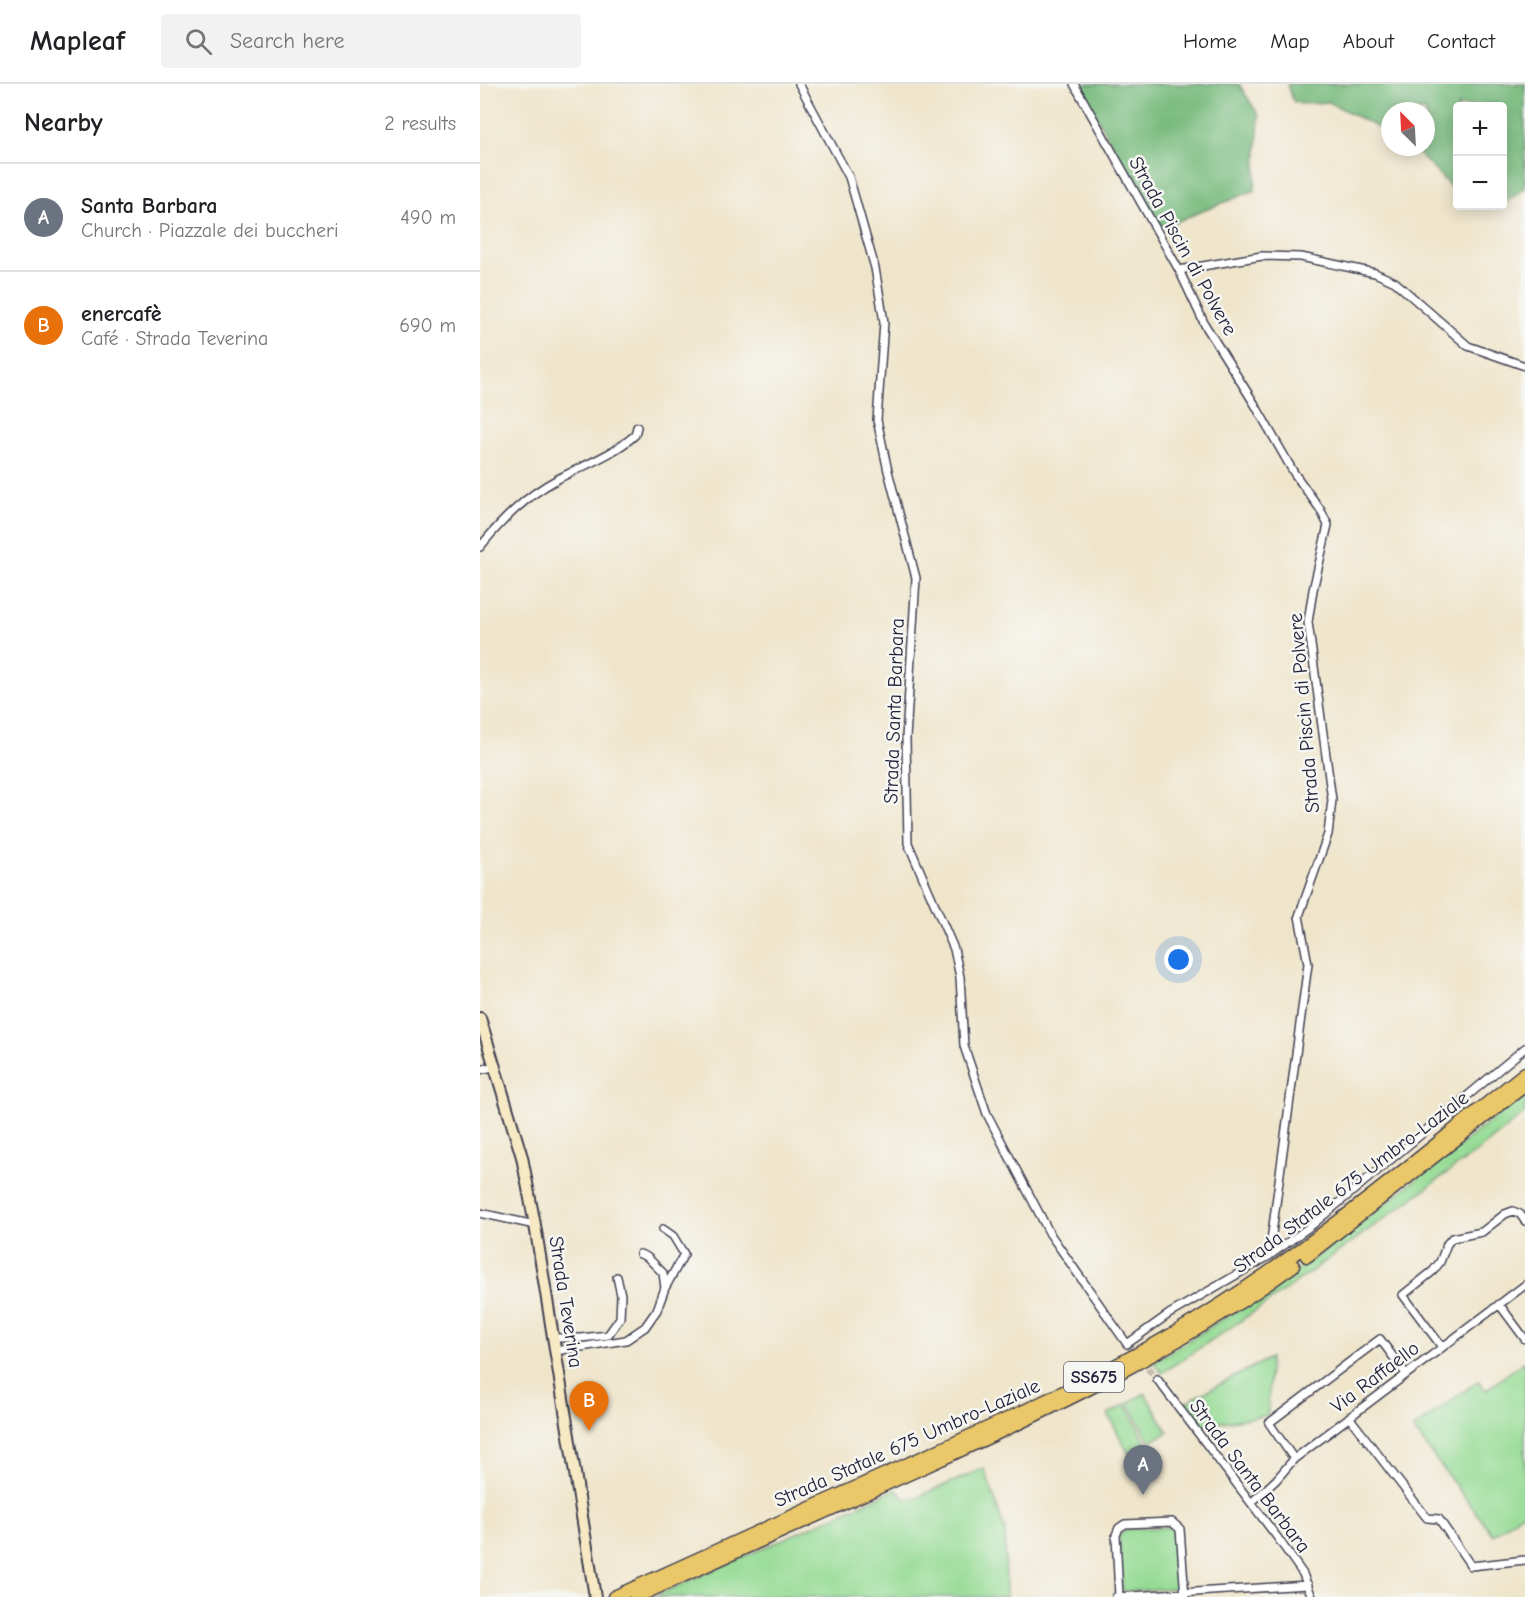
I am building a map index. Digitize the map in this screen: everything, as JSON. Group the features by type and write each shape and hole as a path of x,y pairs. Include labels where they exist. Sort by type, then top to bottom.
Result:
{"highway":[{"name":"Strada Statale 675 Umbro-Laziale","path":"614,1597 1017,1415 1091,1379 1172,1334 1249,1286 1314,1240 1525,1073"},
{"name":"Strada Statale 675 Umbro-Laziale","path":"636,1597 1022,1423 1095,1387 1175,1343 1254,1294 1328,1241 1525,1084"}],"main road":[{"name":"Strada Teverina","path":"480,1017 522,1157 595,1597"}],"street":[{"name":"Strada Santa Barbara","path":"799,84 849,177 875,268 884,322 877,420 916,578 906,738 908,843 954,949 960,977 964,1046 987,1114 1050,1234 1127,1344 1169,1314 1269,1256"},
{"name":"Strada Piscin di Polvere","path":"1074,84 1179,270 1205,325 1328,525 1308,622 1332,800 1328,834 1299,916 1308,964 1269,1256"},
{"path":"1179,270 1262,256 1291,256 1345,265 1375,273 1395,282 1468,346 1525,366"},
{"path":"480,547 520,504 556,480 617,448 635,435 637,427"},
{"path":"1269,1256 1312,1225 1525,1048"},
{"path":"480,1070 496,1066"},
{"path":"1442,1347 1403,1295 1433,1271 1452,1238 1482,1232 1505,1214 1513,1212 1520,1214 1525,1221"},
{"path":"480,1213 535,1225"},
{"path":"555,1351 626,1340 645,1327 657,1310 684,1254 673,1236 663,1229"},
{"path":"640,1254 647,1257 663,1273 666,1288"},
{"path":"553,1338 608,1335 620,1318 621,1295 618,1277"},
{"name":"Via Raffaello","path":"1251,1503 1276,1480 1294,1458 1525,1285"},
{"path":"1499,1305 1525,1339"},
{"path":"1294,1458 1269,1423 1380,1339 1406,1374"},
{"name":"Strada Santa Barbara","path":"1157,1379 1283,1546 1308,1585 1312,1597"},
{"path":"1349,1417 1427,1518 1439,1520 1471,1566 1525,1560"},
{"path":"1119,1597 1116,1535 1119,1528 1125,1524 1172,1522 1180,1529 1185,1595"},
{"path":"1115,1597 1185,1595 1308,1585"}],"green space":[{"path":"1078,84 1239,84 1259,116 1255,190 1163,227 1152,216"},
{"path":"1287,84 1525,84 1525,188 1507,201 1507,102 1453,102 1453,189 1421,156 1435,156 1435,102 1381,102 1381,129 1329,102 1301,104 1293,101"},
{"path":"1525,1094 1525,1113 1479,1150 1266,1304 1162,1373 1153,1362 1314,1259"},
{"path":"1270,1358 1268,1415 1204,1425 1186,1402"},
{"path":"1525,1361 1525,1511 1493,1535 1413,1429 1478,1381 1486,1390"},
{"path":"1145,1393 1168,1432 1150,1442 1128,1403"},
{"path":"1126,1404 1146,1443 1128,1453 1108,1414"},
{"path":"984,1468 1005,1530 1006,1597 653,1597 896,1489 905,1499 915,1498"},
{"path":"1170,1527 1174,1531 1178,1588 1125,1591 1122,1588 1119,1536 1126,1529"}],"tunnel":[{"path":"1127,1344 1157,1379"}],"place":[{"name":"enercafè","path":"589,1431"},
{"name":"Santa Barbara","path":"1143,1495"}]}
